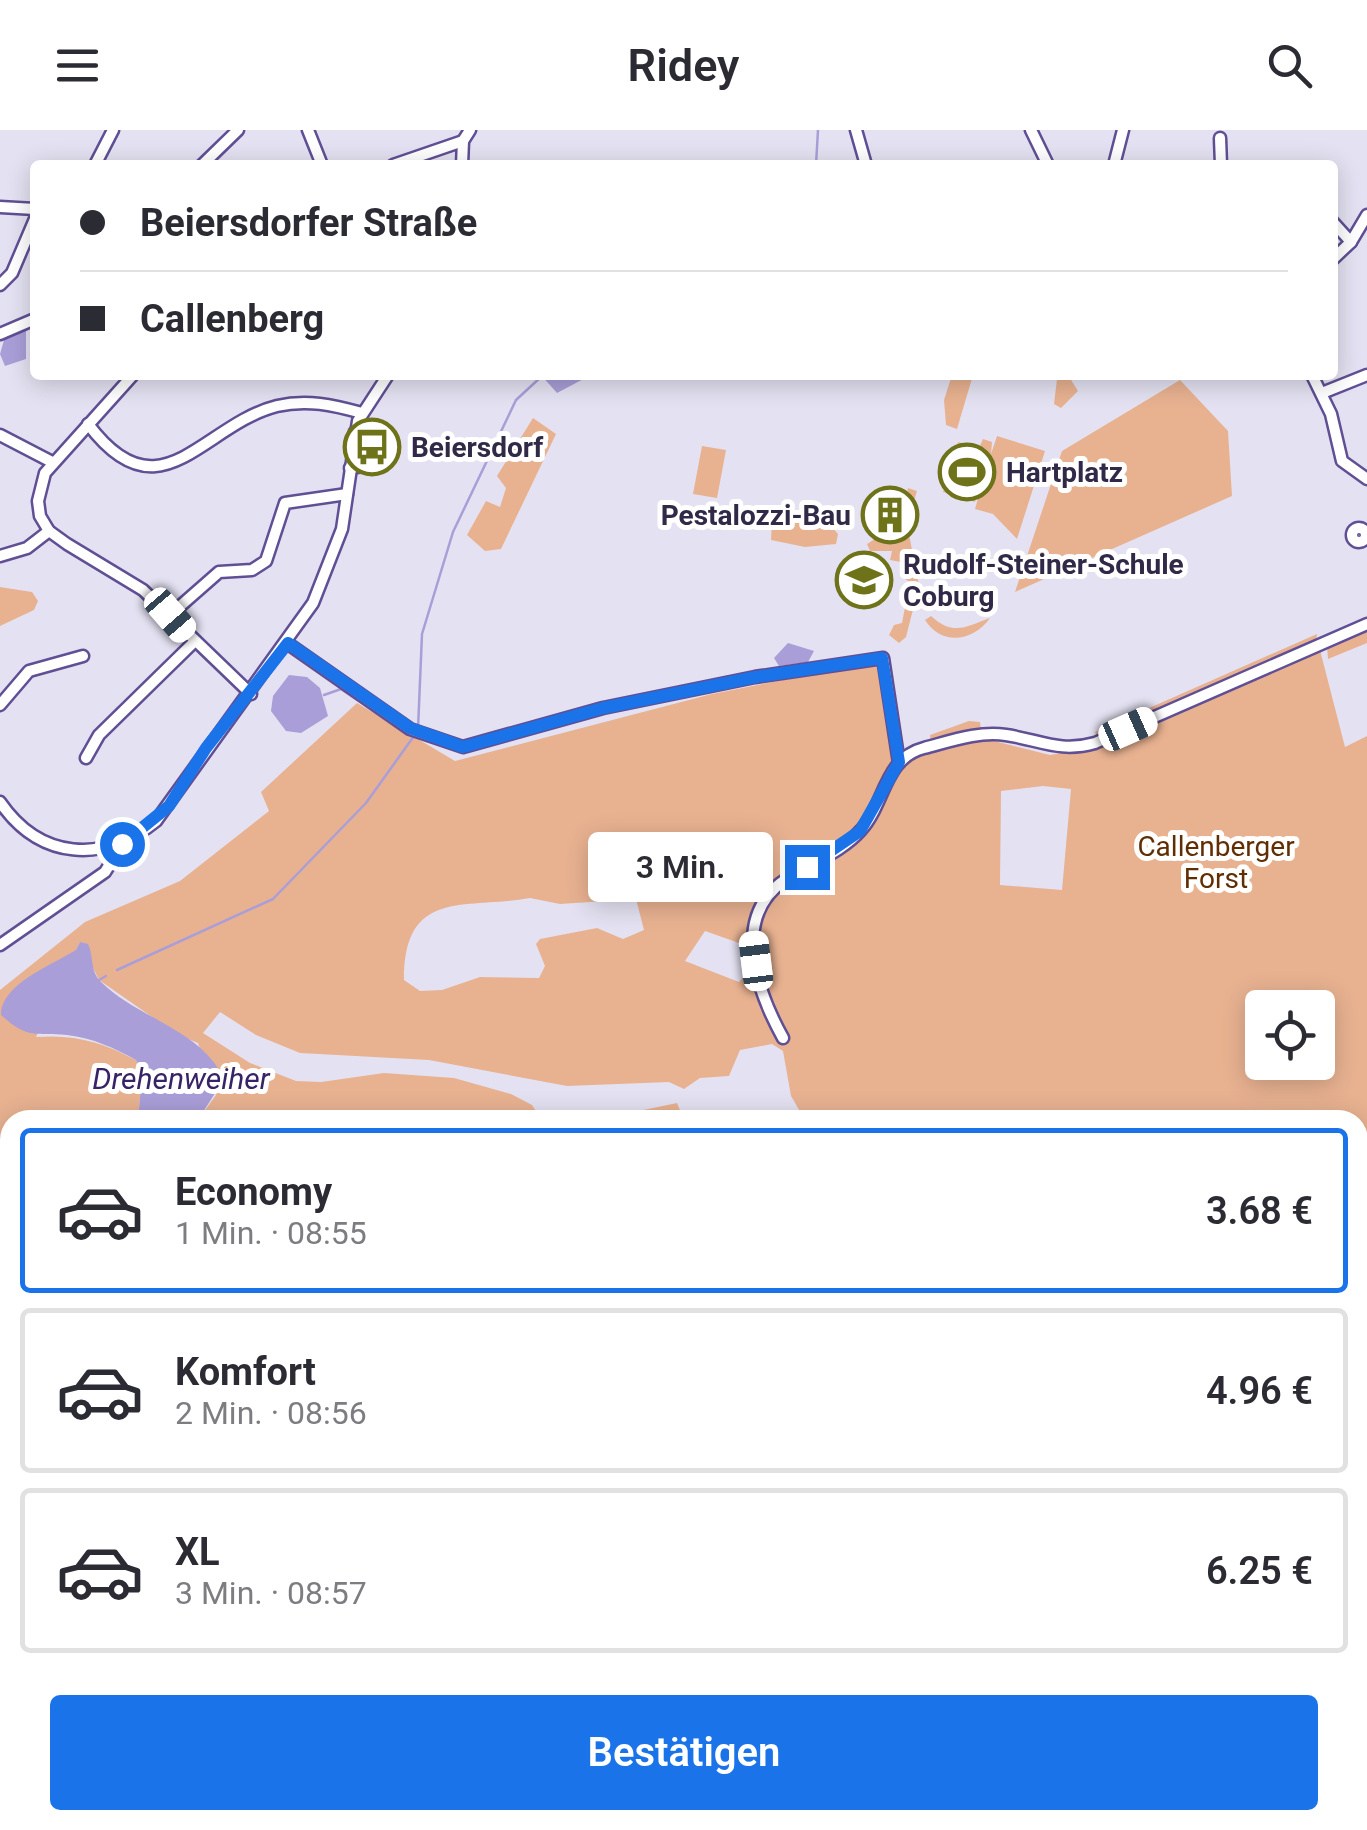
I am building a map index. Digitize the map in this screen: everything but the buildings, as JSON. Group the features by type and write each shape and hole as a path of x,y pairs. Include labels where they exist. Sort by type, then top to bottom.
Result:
{"street":[{"path":"97,160 113,130"},
{"path":"207,160 238,130"},
{"path":"308,130 320,160"},
{"path":"462,160 463,141 470,130"},
{"path":"856,130 865,160"},
{"path":"1030,130 1045,160"},
{"path":"1115,160 1124,130"},
{"path":"1220,138 1221,160"},
{"path":"408,160 463,141"},
{"path":"0,208 30,210"},
{"path":"1338,254 1351,242 1367,215"},
{"path":"1338,228 1351,242"},
{"path":"0,285 10,276 30,241"},
{"path":"0,334 30,321"},
{"path":"1322,393 1367,375"},
{"path":"128,380 52,462 38,501 49,531 121,574 170,615 251,694"},
{"path":"0,944 106,872 122,844 169,806 206,748 288,643 326,576 348,494 355,432 362,413 385,380"},
{"path":"1315,380 1338,453 1367,479"},
{"path":"88,424 117,456 149,466 190,456 250,416 275,407 312,402 362,413"},
{"path":"350,468 369,465 369,448 355,432"},
{"path":"0,435 52,462"},
{"path":"170,615 219,572 262,565 270,557 278,512 285,503 348,494"},
{"path":"0,556 27,548 49,531"},
{"path":"783,1038 758,982 754,921 770,892 784,880 860,831 899,762 918,749 988,734 1064,749 1095,743 1367,624"},
{"path":"86,758 98,735 194,642"},
{"path":"288,643 410,728 448,745 473,745 603,708 882,658 899,762"},
{"path":"0,705 29,671 84,656"},
{"path":"896,738 918,749"},
{"path":"0,802 38,840 86,853 122,844"}],"green space":[{"path":"950,380 972,380 957,429 946,425 944,400"},
{"path":"1057,380 1071,380 1078,391 1061,408 1054,404"},
{"path":"1180,380 1228,431 1232,496 1015,592 1062,451"},
{"path":"533,418 556,434 501,549 485,551 467,535 486,501 500,507 506,488 497,476"},
{"path":"997,436 1045,451 1017,539 993,514 975,509 984,477 975,502 943,492 958,442 979,448 983,439 992,442 991,454"},
{"path":"702,446 726,450 717,498 693,494"},
{"path":"908,488 917,491 907,524 919,586 906,637 899,643 889,635 894,625 902,623 910,582 905,579 906,563 890,560 892,551 870,551 867,544 875,539 897,541"},
{"path":"783,509 826,520 838,534 836,544 805,547 771,540 772,520"},
{"path":"0,587 32,592 38,601 34,610 0,626"},
{"path":"931,616 954,628 990,618 975,632 958,638 932,629 925,620"},
{"path":"1367,628 1367,643 1328,659 1327,646"},
{"path":"1317,634 1316,642 1097,737 1095,732"},
{"name":"Callenberger Forst","path":"1320,650 1345,747 1367,736 1367,1110 799,1110 791,1096 783,1051 772,1044 740,1050 729,1076 700,1078 684,1089 669,1082 567,1086 429,1060 300,1053 256,1035 220,1012 203,1033 250,1063 296,1081 321,1082 384,1073 454,1078 511,1094 535,1110 205,1110 216,1095 198,1043 178,1035 99,980 80,942 36,1037 76,1038 112,1048 136,1060 142,1075 139,1110 0,1110 0,990 85,922 180,881 269,811 261,792 357,703 455,761 712,694 873,662 881,669 894,742 906,762 955,744 990,740 1050,755 1106,745","holes":["1043,786 1071,789 1062,890 1000,885 1001,791","530,898 560,904 636,899 644,930 623,939 597,928 540,939 536,944 545,966 539,978 480,977 442,990 420,991 404,980 407,950 415,930 427,916 462,905","705,931 739,943 749,971 739,982 685,961"]},
{"path":"969,721 980,722 981,730 931,743 930,735"},
{"path":"677,1103 680,1110 643,1110"}],"water":[{"path":"26,330 26,359 5,366 0,354 4,340"},
{"path":"545,380 582,380 557,393"},
{"path":"788,643 814,651 808,662 779,666 774,658"},
{"path":"289,675 307,677 320,688 328,716 301,733 286,731 271,711 273,696"},
{"name":"Drehenweiher","path":"80,942 88,944 100,981 185,1036 214,1062 224,1079 204,1110 139,1110 142,1075 136,1060 86,1038 25,1032 1,1015 3,1004 18,985 76,950"}],"waterway":[{"path":"816,160 818,130"},
{"path":"418,729 422,634 453,532 516,400 538,380"},
{"path":"324,695 341,689 411,736"},
{"path":"117,970 273,899 366,803 414,736"},
{"path":"99,980 106,976"}],"place":[{"name":"Beiersdorf","path":"372,447"},
{"name":"Hartplatz","path":"967,472"},
{"name":"Pestalozzi-Bau","path":"890,515"},
{"name":"Rudolf-Steiner-Schule Coburg","path":"864,580"}],"route":[{"path":"122,844 138,836 169,806 206,748 288,643 410,728 448,745 463,747 603,708 756,677 882,658 899,762 860,831 807,867"}]}
